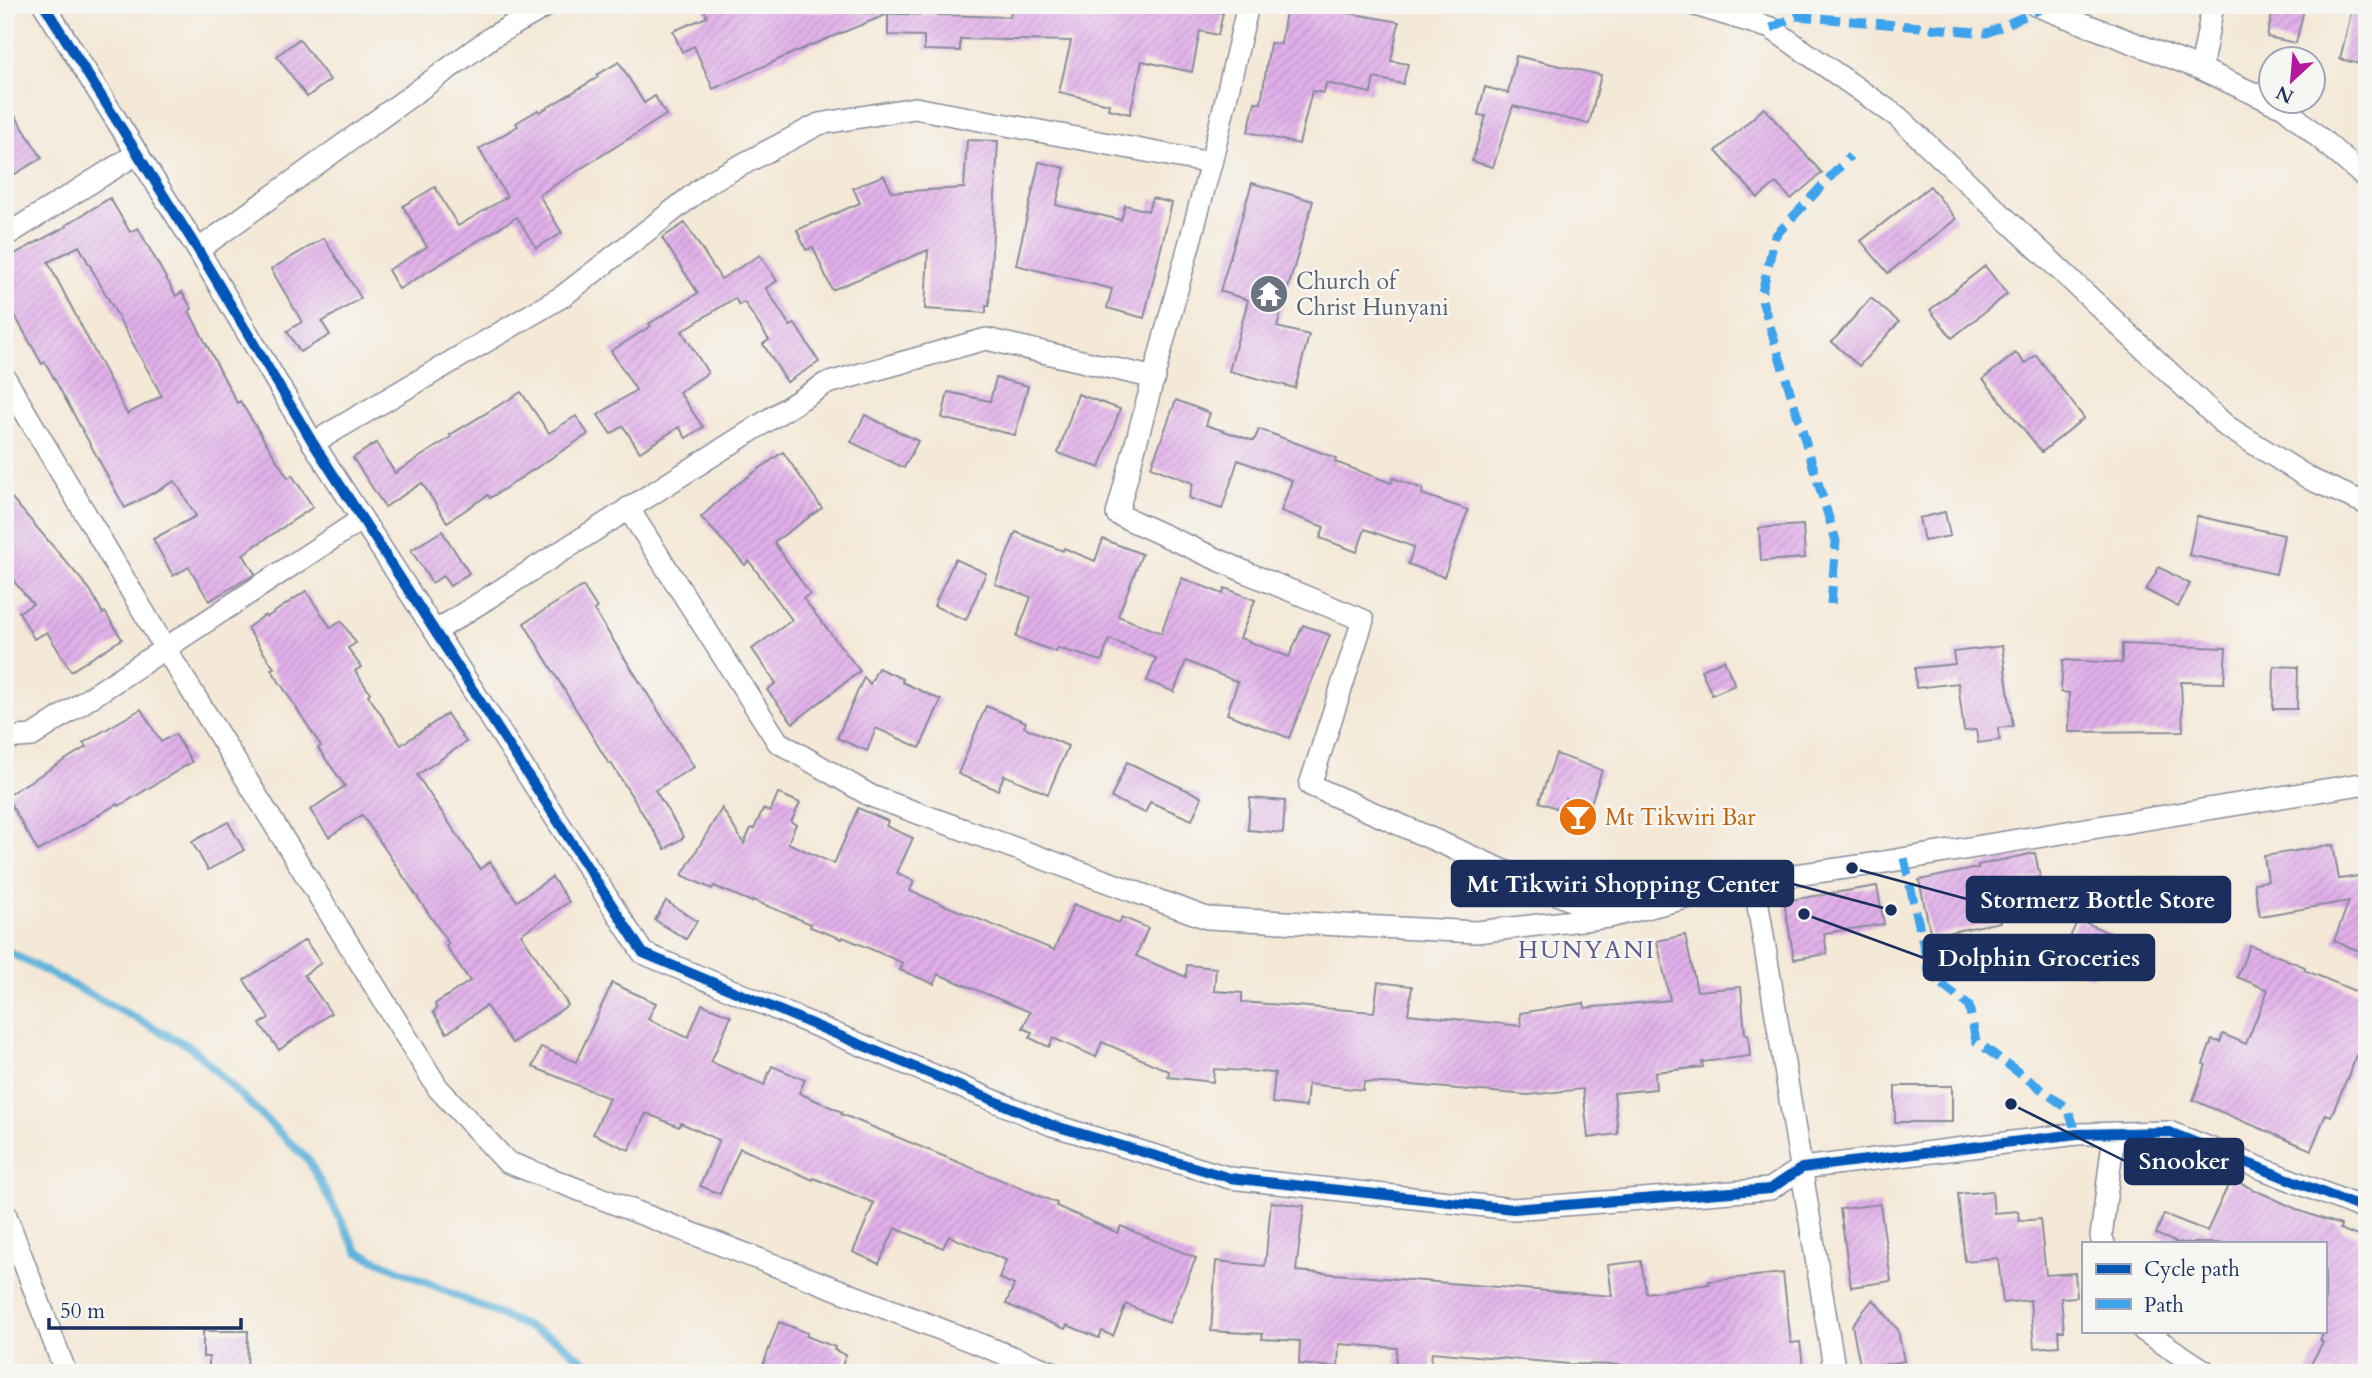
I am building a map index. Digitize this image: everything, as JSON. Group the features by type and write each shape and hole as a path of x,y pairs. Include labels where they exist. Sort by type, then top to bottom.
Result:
{"street":[{"path":"44,5 198,250 313,443 643,953 1052,1125 1230,1178 1513,1209 1770,1189 1802,1168 2077,1134 2169,1132 2367,1210"},
{"path":"198,250 492,37 548,5"},
{"path":"1248,5 1212,163 1117,514 1363,620 1310,785 1609,917"},
{"path":"1695,5 1772,28 1898,117 2226,426 2312,480 2367,504"},
{"path":"2035,5 2201,69 2256,94"},
{"path":"2201,69 2213,5"},
{"path":"313,443 563,296 711,181 819,124 915,108 1212,163"},
{"path":"2294,116 2367,179"},
{"path":"5,236 138,153"},
{"path":"436,631 825,384 986,338 1154,378"},
{"path":"5,378 165,648 438,1088 507,1162 1054,1373"},
{"path":"628,508 778,742 872,796 1207,918 1476,932 1609,917 1754,881 2367,783"},
{"path":"5,738 32,736 362,519"},
{"path":"1754,881 1833,1361 1830,1373"},
{"path":"2104,1242 2101,1237 2114,1133"},
{"path":"5,1213 66,1373"},
{"path":"2146,1332 2208,1373"}],"building":[{"path":"702,5 802,5 789,11 1010,17 1012,5 1187,5 1223,13 1218,35 1200,31 1192,72 1142,61 1130,114 1108,109 1109,104 1059,92 1071,41 960,39 960,51 924,50 924,36 888,35 888,14 713,89 694,46 682,52 673,31 707,17"},
{"path":"1287,5 1305,5 1399,22 1391,61 1408,64 1403,84 1374,78 1371,93 1326,83 1324,93 1312,91 1299,144 1248,132 1255,102 1261,103 1270,43 1281,44"},
{"path":"2274,5 2305,5 2296,43 2267,37"},
{"path":"2353,5 2367,5 2367,66 2340,59"},
{"path":"299,39 330,80 307,97 277,56"},
{"path":"1516,56 1601,75 1589,124 1513,106 1493,167 1472,161 1486,116 1478,115 1485,87 1508,93"},
{"path":"619,62 644,103 655,96 666,115 539,195 562,233 536,248 517,217 399,289 388,270 427,247 403,206 435,187 458,226 507,197 479,149 518,126 516,123 538,110 540,112"},
{"path":"5,100 42,158 5,180"},
{"path":"1764,108 1822,173 1791,199 1776,183 1758,198 1716,151"},
{"path":"967,140 998,141 989,306 986,306 986,313 925,309 928,250 832,290 813,247 806,250 797,230 860,203 853,188 884,175 892,192 964,188"},
{"path":"1039,162 1065,168 1056,205 1121,220 1125,205 1148,211 1152,198 1172,203 1144,318 1107,308 1112,289 1016,265"},
{"path":"1252,183 1313,201 1277,327 1309,335 1295,388 1229,371 1248,300 1220,291"},
{"path":"1930,186 1956,219 1888,273 1861,241"},
{"path":"110,198 130,232 138,228 176,296 182,292 192,309 189,311 237,403 240,401 288,478 292,475 313,507 243,554 255,574 209,601 189,567 173,576 153,539 196,516 175,481 125,508 45,362 42,364 5,298 5,259","holes":["79,246 162,396 127,414 48,262"]},
{"path":"685,223 721,279 760,255 777,281 766,288 790,326 795,324 819,362 787,382 763,344 769,340 744,302 739,305 735,298 682,331 708,373 679,392 703,427 686,438 679,427 640,452 623,426 611,434 598,415 636,390 611,351 698,293 662,238"},
{"path":"324,238 361,298 322,322 330,335 300,352 287,331 302,322 271,269"},
{"path":"1985,266 2007,294 1952,338 1930,310"},
{"path":"1871,298 1899,322 1859,366 1832,342"},
{"path":"2016,353 2025,364 2036,355 2084,418 2042,452 1983,379"},
{"path":"996,378 1028,386 1015,435 942,418 948,392 990,401"},
{"path":"521,392 549,433 576,416 588,434 490,498 488,495 447,522 422,483 385,507 353,458 376,443 395,473 451,437 450,435"},
{"path":"1078,394 1120,409 1100,468 1058,453"},
{"path":"1176,400 1210,413 1206,425 1254,441 1259,429 1336,458 1335,462 1391,483 1393,478 1423,489 1422,494 1468,510 1444,577 1408,564 1414,547 1365,529 1357,552 1320,538 1324,527 1281,511 1292,480 1238,460 1222,509 1189,498 1193,483 1151,467"},
{"path":"865,415 918,441 904,468 851,442"},
{"path":"783,452 822,508 774,542 810,594 803,598 860,671 793,723 767,690 776,683 752,649 792,620 749,561 745,565 701,517 735,486"},
{"path":"5,490 91,591 103,614 105,612 122,639 71,671 47,632 34,639 19,612 33,604 5,571"},
{"path":"1945,512 1950,536 1924,541 1919,518"},
{"path":"2197,516 2284,535 2276,574 2189,555"},
{"path":"1803,525 1805,558 1761,561 1759,528"},
{"path":"442,531 469,573 450,586 443,576 432,583 411,550"},
{"path":"1016,532 1095,561 1103,539 1142,554 1118,616 1161,633 1182,578 1223,594 1225,588 1255,600 1240,638 1289,657 1303,625 1330,635 1289,738 1227,714 1238,682 1186,661 1174,692 1147,681 1156,658 1109,639 1102,661 1058,648 1056,652 1016,637 1031,597 995,584"},
{"path":"955,559 986,573 966,620 934,606"},
{"path":"2159,567 2190,584 2178,607 2146,590"},
{"path":"583,586 597,608 594,610 694,767 655,790 684,837 665,849 611,763 609,764 524,623"},
{"path":"306,591 331,628 341,621 356,643 348,648 361,667 355,671 401,745 447,714 466,742 417,775 480,869 490,862 517,901 552,877 569,902 521,934 568,1005 512,1043 486,1006 447,1033 433,1012 437,1009 435,1004 470,981 446,946 449,944 362,815 329,837 310,810 345,786 318,748 321,746 247,628"},
{"path":"2122,644 2226,648 2224,683 2181,682 2183,731 2069,732 2069,693 2061,692 2063,660 2122,663"},
{"path":"2002,646 2013,726 1998,728 2000,740 1978,743 1976,730 1964,731 1958,683 1916,688 1915,668 1955,664 1953,652"},
{"path":"1724,660 1735,685 1712,695 1701,670"},
{"path":"2274,666 2298,667 2297,709 2273,709"},
{"path":"878,668 941,700 920,748 876,728 867,751 837,738 864,677 870,684"},
{"path":"986,706 1026,722 1024,727 1068,746 1048,794 1004,775 998,790 958,774"},
{"path":"141,709 161,742 175,734 192,762 38,851 6,796 86,747 83,743"},
{"path":"1556,754 1602,770 1590,806 1566,798 1562,810 1539,802"},
{"path":"1127,762 1202,797 1192,820 1150,802 1145,813 1111,798"},
{"path":"778,793 800,803 791,822 796,824 788,843 834,864 858,808 888,821 886,826 913,838 897,873 914,881 910,891 1054,950 1074,904 1119,923 1122,917 1148,928 1136,956 1186,977 1187,965 1216,968 1214,991 1242,993 1242,1002 1374,1012 1378,982 1412,986 1408,1014 1521,1026 1520,1013 1584,1003 1585,1008 1670,1000 1657,941 1685,935 1697,991 1741,987 1745,1035 1748,1034 1750,1056 1702,1062 1703,1067 1655,1072 1656,1089 1614,1093 1618,1134 1588,1138 1583,1089 1528,1095 1364,1082 1363,1090 1308,1084 1306,1107 1272,1103 1275,1073 1214,1069 1213,1082 1168,1077 1169,1071 1102,1042 1096,1057 1053,1038 1049,1047 1030,1038 1032,1032 1023,1028 1030,1012 938,974 934,984 900,970 903,963 843,937 842,939 810,927 811,924 753,900 752,902 714,886 712,889 682,875 722,808 744,844 763,809 770,812"},
{"path":"1250,798 1285,801 1283,833 1248,830"},
{"path":"228,822 244,850 208,870 192,842"},
{"path":"2333,845 2339,879 2359,876 2367,861 2367,954 2334,941 2349,901 2260,916 2254,883 2268,881 2264,856"},
{"path":"2035,853 2040,877 1997,886 1998,892 1994,893 2000,922 1931,936 1919,880"},
{"path":"1877,886 1884,924 1824,933 1827,954 1794,959 1784,901"},
{"path":"666,901 697,921 686,939 655,920"},
{"path":"2078,919 2111,934 2092,977 2059,963"},
{"path":"305,940 321,963 304,975 331,1013 279,1050 260,1024 269,1018 244,980"},
{"path":"2250,945 2367,996 2367,1032 2331,1116 2326,1114 2311,1150 2193,1100 2212,1040 2220,1042 2223,1034 2246,1044 2268,990 2237,977"},
{"path":"612,983 656,1003 648,1019 688,1038 702,1004 731,1016 711,1062 764,1085 772,1066 805,1080 799,1093 842,1112 841,1114 1057,1203 1056,1206 1118,1233 1121,1226 1196,1258 1169,1323 1126,1304 1113,1336 1102,1331 1099,1338 1067,1325 1065,1329 1006,1304 1014,1285 999,1278 1006,1260 949,1236 943,1248 895,1228 879,1264 853,1252 874,1203 740,1148 720,1194 700,1186 719,1140 681,1123 679,1127 646,1113 629,1150 593,1134 609,1098 533,1067 541,1047 576,1062"},
{"path":"1895,1086 1952,1086 1952,1122 1895,1122"},
{"path":"2231,1179 2303,1212 2341,1225 2340,1229 2367,1240 2367,1373 2306,1373 2326,1332 2326,1242 2175,1242 2156,1234 2164,1214 2207,1231"},
{"path":"1992,1191 1994,1213 2018,1211 2019,1221 2040,1219 2046,1275 2075,1273 2077,1297 2061,1298 2064,1331 2058,1331 2059,1346 2034,1348 2030,1300 2003,1303 1998,1258 1965,1261 1958,1194"},
{"path":"1271,1202 1304,1206 1296,1271 1612,1296 1608,1265 1641,1261 1646,1293 1710,1284 1709,1281 1783,1273 1791,1343 1800,1342 1804,1373 1624,1373 1623,1365 1569,1364 1432,1352 1430,1373 1395,1373 1397,1348 1339,1344 1338,1367 1299,1364 1300,1341 1262,1339 1263,1334 1211,1331 1216,1261 1265,1266"},
{"path":"1880,1204 1891,1281 1851,1287 1840,1209"},
{"path":"1873,1299 1898,1330 1904,1361 1861,1369 1852,1325"},
{"path":"779,1322 808,1333 806,1336 835,1347 834,1350 846,1355 839,1373 760,1373"},
{"path":"203,1331 248,1331 247,1373 209,1373 209,1357 203,1357"}],"waterway":[{"path":"5,950 191,1047 309,1161 358,1252 557,1340 599,1373"}],"marked path":[{"path":"1771,28 1796,16 1987,33 2041,9"},
{"path":"1831,604 1836,541 1761,297 1775,236 1850,156"},
{"path":"1904,858 1930,975 1969,1006 1976,1041 2068,1109 2077,1134"}],"cycle path":[{"path":"44,5 198,250 313,443 643,953 1052,1125 1230,1178 1513,1209 1770,1189 1802,1168 2077,1134 2169,1132 2367,1210"}],"place":[{"name":"Church of Christ Hunyani","path":"1269,294"},
{"name":"Mt Tikwiri Bar","path":"1578,817"},
{"name":"Stormerz Bottle Store","path":"1852,868"},
{"name":"Mt Tikwiri Shopping Center","path":"1891,910"},
{"name":"Dolphin Groceries","path":"1804,914"},
{"name":"Snooker","path":"2011,1104"}],"district":[{"name":"HUNYANI","path":"1587,950"}]}
